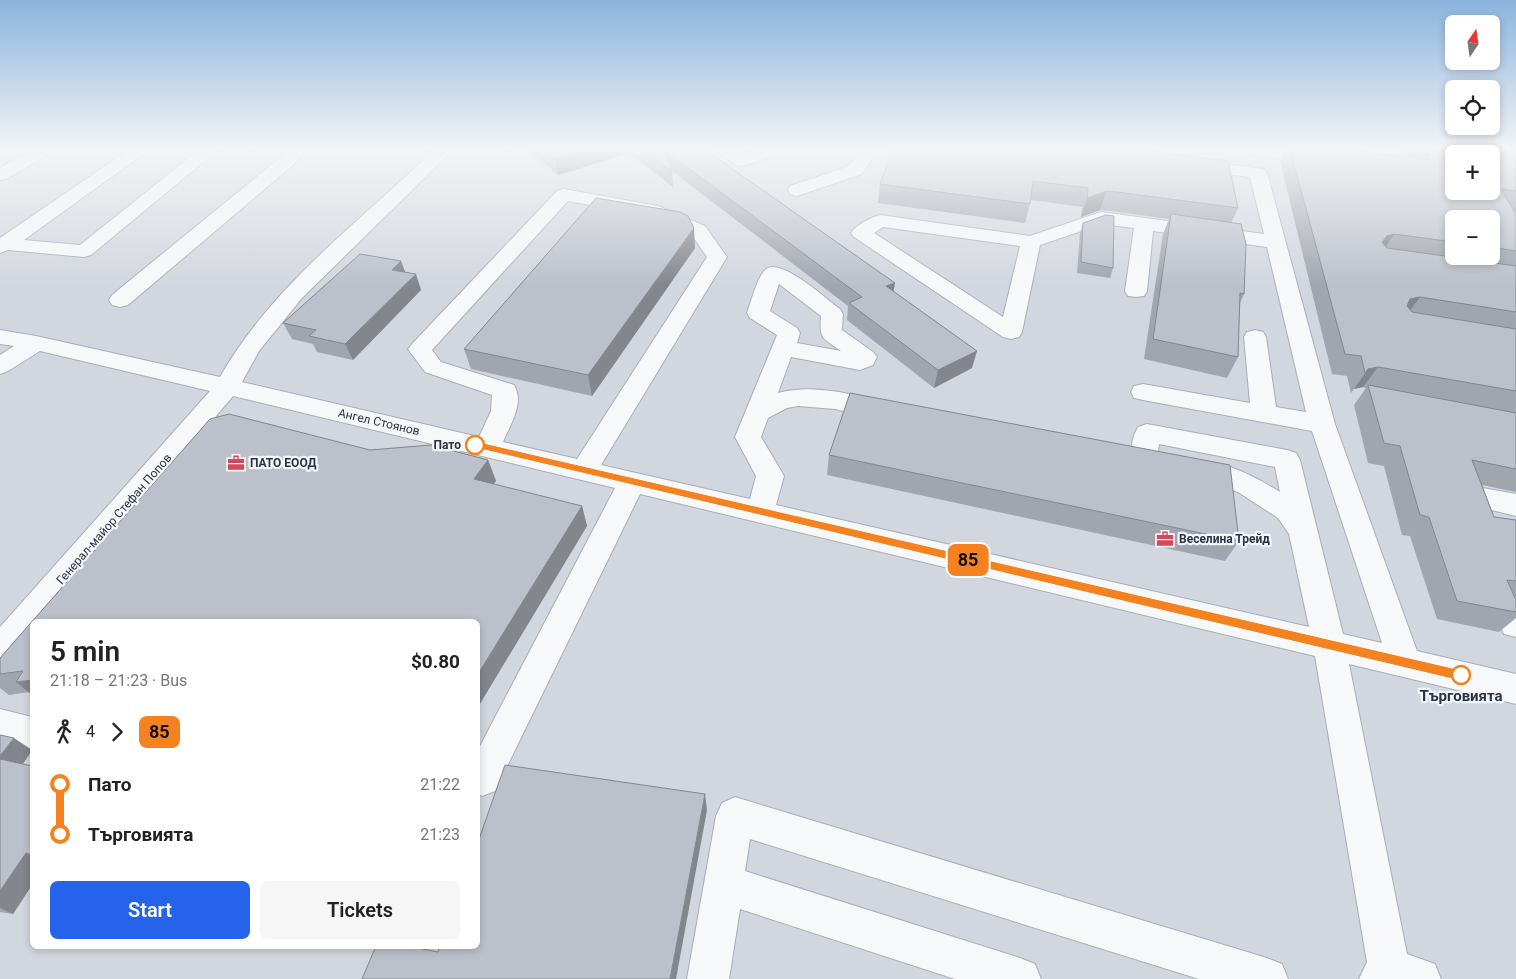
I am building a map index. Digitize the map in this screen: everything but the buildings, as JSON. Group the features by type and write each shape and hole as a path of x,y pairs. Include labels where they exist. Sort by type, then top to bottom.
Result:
{"street":[{"path":"2,246 76,195"},
{"path":"2,246 84,250 153,195"},
{"path":"120,300 247,195"},
{"name":"Генерал-майор Стефан Попов","path":"0,650 227,387 249,348 294,294 335,252 396,195"},
{"path":"487,448 504,411 505,390 433,367 420,349 564,195 651,210 698,230 717,257 584,470"},
{"path":"1263,195 1322,424 1405,662"},
{"path":"1031,242 1011,332 861,233 880,221 1031,242 1101,218 1275,242"},
{"path":"1136,291 1144,224"},
{"path":"760,512 770,476 748,437 758,414 783,348 789,333 758,313 774,272 780,274 832,314 831,334 865,357 865,360 860,362 783,348"},
{"name":"Ангел Стоянов","path":"0,337 36,343 227,387 1516,689"},
{"path":"1255,337 1264,414"},
{"path":"0,366 36,343"},
{"path":"1142,392 1322,424"},
{"path":"758,414 770,405 784,400 801,398 907,415"},
{"path":"1160,463 1147,433 1287,460 1329,644 1396,976"},
{"path":"1116,454 1222,474 1248,484 1288,510 1303,531"},
{"path":"480,779 632,482"},
{"path":"1477,497 1516,505"},
{"path":"0,725 30,732"},
{"path":"708,979 735,816 1267,979"},
{"path":"724,884 1020,979"}],"shaded area":[{"path":"0,195 1445,195 1445,200 1500,200 1500,195 1516,195 1516,979 0,979"}],"bus line":[{"name":"85","path":"475,445 1461,675"}],"place":[{"name":"Пато","path":"475,445"},
{"name":"ПАТО ЕООД","path":"236,463"},
{"name":"Веселина Трейд","path":"1165,539"},
{"name":"Търговията","path":"1461,675"}]}
